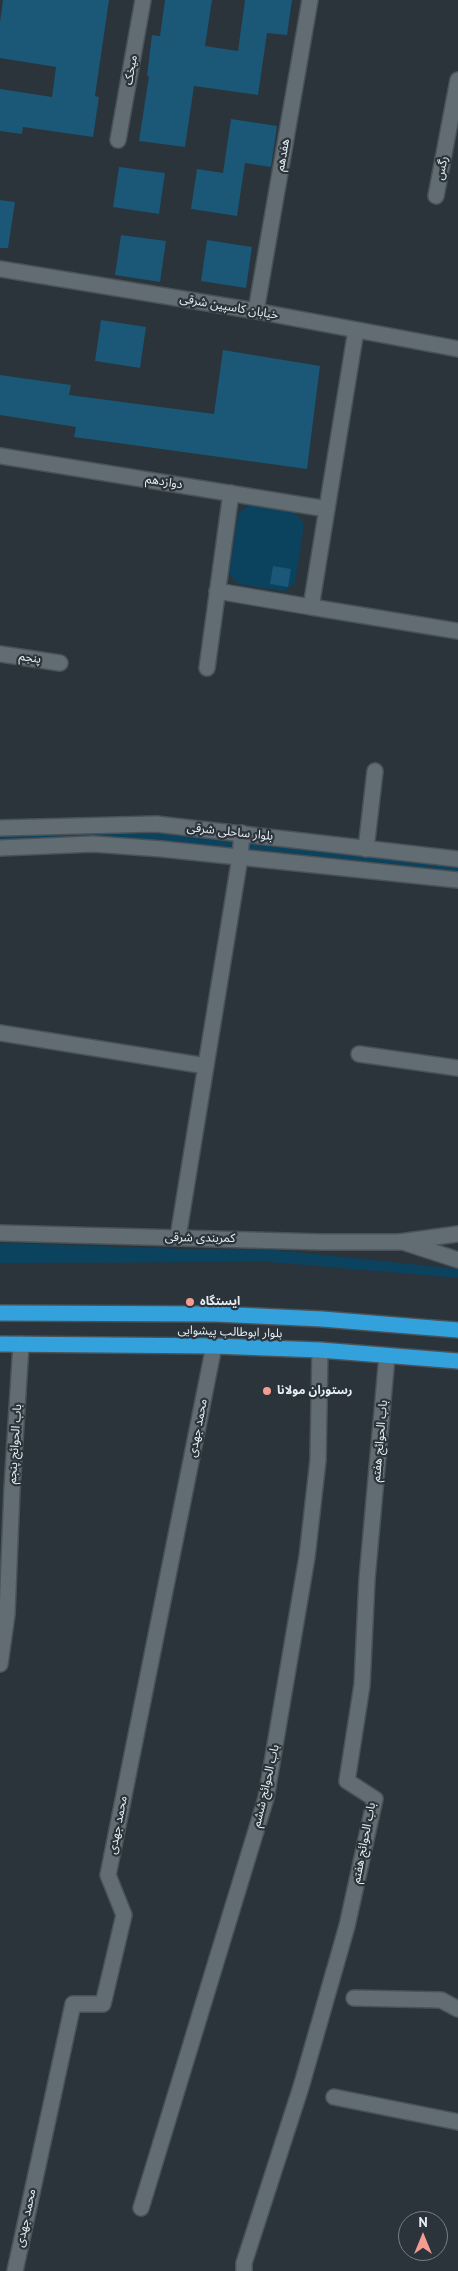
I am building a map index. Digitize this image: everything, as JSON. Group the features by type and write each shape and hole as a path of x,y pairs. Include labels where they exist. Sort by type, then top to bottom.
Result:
{"highway":[{"name":"بلوار ابوطالب پیشوایی","path":"0,1313 215,1314 322,1319 458,1330"},
{"name":"بلوار ابوطالب پیشوایی","path":"0,1344 214,1346 320,1350 458,1361"}],"street":[{"name":"میخک","path":"118,140 143,0"},
{"name":"هفدهم","path":"256,311 310,0"},
{"name":"رگس","path":"436,196 458,80"},
{"name":"خیابان کاسپین شرقی","path":"0,269 256,311 458,349"},
{"path":"311,607 356,330"},
{"name":"دوازدهم","path":"0,456 327,509"},
{"path":"207,668 230,493"},
{"path":"217,591 458,631"},
{"name":"پنجم","path":"0,654 60,663"},
{"path":"366,849 374,771"},
{"name":"بلوار ساحلی شرقی","path":"0,828 156,824 458,859"},
{"path":"178,1237 240,857 242,834"},
{"name":"بلوار ساحلی شرقی","path":"0,848 93,844 458,880"},
{"path":"0,1033 206,1066"},
{"path":"359,1054 458,1068"},
{"name":"کمربندی شرقی","path":"0,1233 323,1242 399,1242 458,1234"},
{"name":"کمربندی شرقی","path":"399,1242 458,1260"},
{"name":"باب الحوائج پنجم","path":"0,1664 7,1614 21,1344"},
{"name":"محمد جهدی","path":"15,2271 73,2004 103,2004 124,1915 108,1875 214,1346"},
{"name":"باب الحوائج ششم","path":"141,2208 266,1798 307,1556 318,1460 320,1350"},
{"name":"باب الحوائج هفتم","path":"244,2271 244,2263 300,2088 347,1926 375,1800 348,1781 362,1685 367,1579 387,1356"},
{"path":"354,1998 441,2000 458,2008"},
{"path":"334,2097 458,2122"}],"shaded area":[{"path":"248,505 295,512 304,524 295,583 284,591 238,584 229,574 238,514"},
{"path":"158,832 234,839 237,844 232,847 104,838 0,841 0,833"},
{"path":"249,842 458,864 458,871 250,849"},
{"path":"0,1243 187,1249 266,1249 458,1269 458,1278 269,1262 0,1263"}],"building":[{"path":"3,0 109,0 95,96 99,97 93,137 23,127 22,134 0,131 0,89 52,97 56,67 0,58 0,22"},
{"path":"165,0 212,0 205,46 238,51 245,0 292,0 287,35 267,33 258,95 194,86 185,147 139,141 149,76 147,76 152,35 160,36"},
{"path":"231,119 277,126 271,167 245,163 237,216 191,209 197,169 223,173"},
{"path":"119,167 165,173 159,214 113,207"},
{"path":"0,200 15,202 8,248 0,248"},
{"path":"121,235 166,241 160,282 115,275"},
{"path":"207,240 252,247 246,288 201,281"},
{"path":"101,320 146,327 140,368 95,361"},
{"path":"223,350 320,366 307,469 74,437 76,427 0,415 0,375 71,385 69,395 214,414"},
{"path":"273,566 291,569 288,587 270,584"}],"place":[{"name":"ایستگاه","path":"190,1302"},
{"name":"رستوران مولانا","path":"267,1391"}]}
